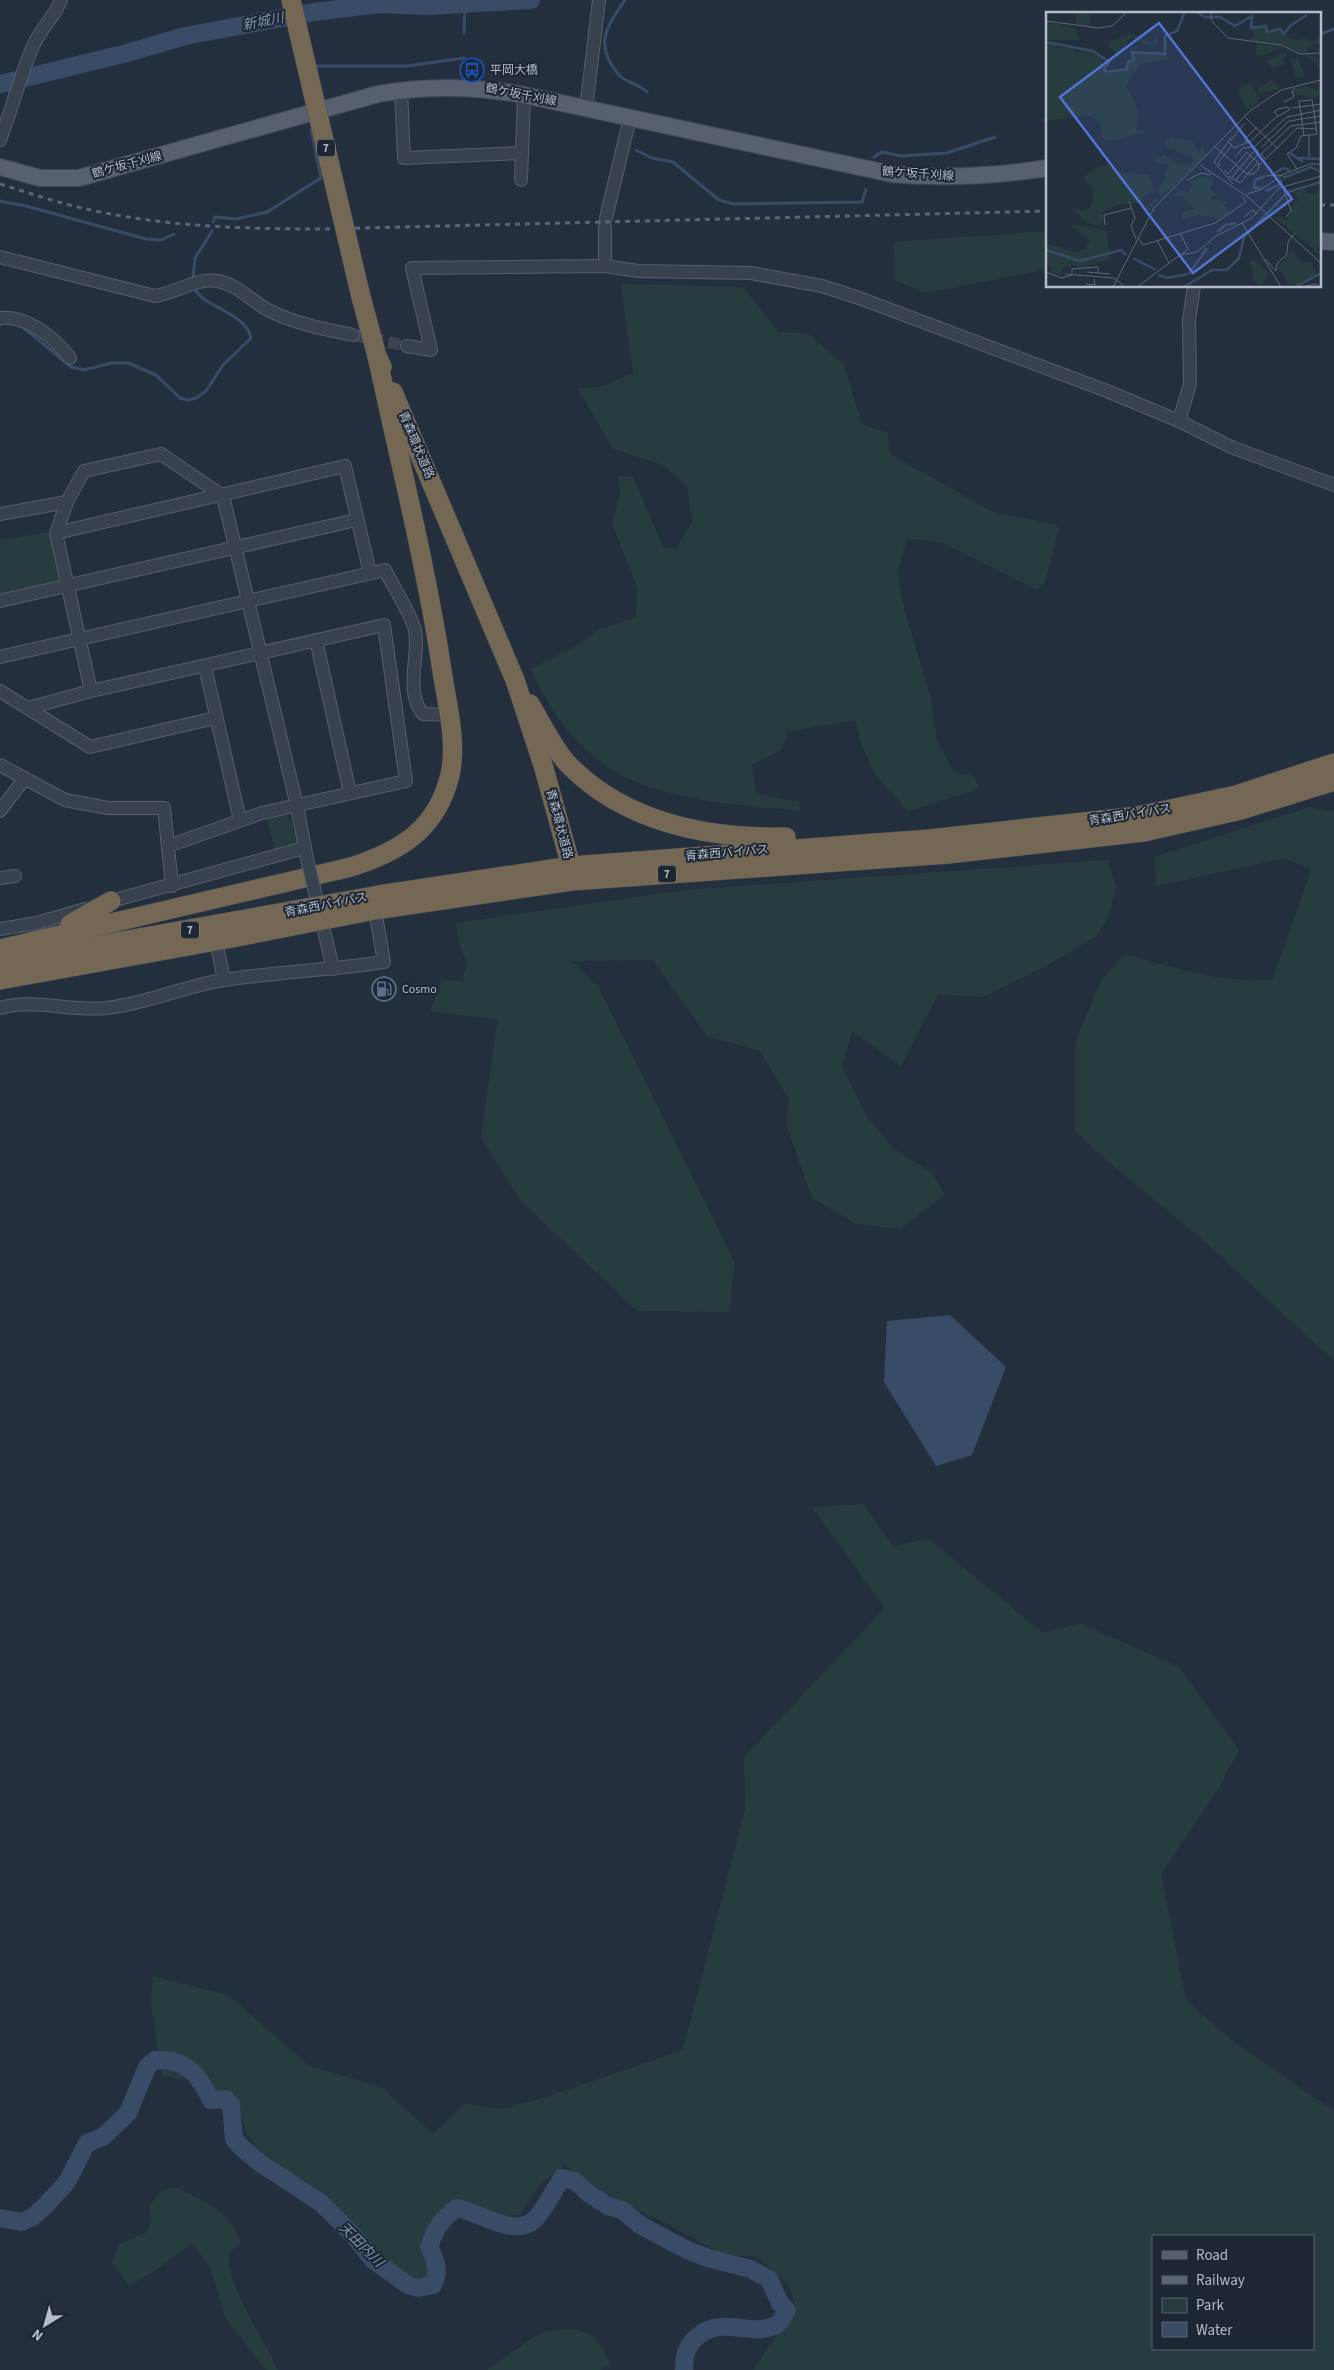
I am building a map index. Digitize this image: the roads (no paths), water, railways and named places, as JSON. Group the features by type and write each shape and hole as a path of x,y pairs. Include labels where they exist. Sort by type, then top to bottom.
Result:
{"highway":[{"name":"青森環状道路","path":"291,0 361,297 377,356 515,680 543,765 571,873"},
{"path":"0,949 34,939 351,867 377,859 415,837 434,814 450,776 453,758 449,715 436,626 377,356"},
{"path":"515,680 566,762 612,800 662,822 708,833 764,838 929,839"},
{"name":"青森西バイパス","path":"0,980 216,942 321,914 379,895 571,873 929,839 1138,816 1236,796 1334,763"},
{"name":"青森西バイパス","path":"0,963 321,914 375,910 571,873 948,854 1144,832 1241,810 1334,781"},
{"path":"34,939 78,920 111,901"}],"main road":[{"name":"鶴ケ坂千刈線","path":"0,167 40,178 79,178 341,103 401,90 467,87 524,95 892,174 928,178 972,177 1046,168"}],"street":[{"path":"0,140 33,46 45,23 58,10 61,0"},
{"path":"586,109 599,0"},
{"path":"401,90 404,158 522,153"},
{"path":"522,180 524,95"},
{"path":"605,266 605,223 630,118"},
{"path":"0,257 155,296 168,294 203,280 219,281 237,288 267,309 302,325 353,335"},
{"path":"408,346 431,350 412,268 605,266 638,271 751,274 822,286 860,298 1066,374 1179,421 1231,447 1334,485"},
{"path":"1179,421 1190,384 1189,320 1194,288"},
{"path":"0,318 20,321 35,326 54,340 70,358"},
{"path":"91,691 56,533 67,502 84,471 161,454 223,496 297,806 306,854 333,969"},
{"path":"56,533 223,496 345,466 370,574"},
{"path":"0,514 67,502"},
{"path":"0,601 356,520"},
{"path":"0,657 385,570 415,630 414,686 417,707 423,714 449,715"},
{"path":"28,708 91,691 205,667 384,625 406,781 350,792 240,820 168,846"},
{"path":"316,640 350,792"},
{"path":"205,667 215,718 240,820"},
{"path":"0,691 90,746 215,718"},
{"path":"0,765 65,800 108,808 164,808 172,886"},
{"path":"0,811 25,778"},
{"path":"0,929 37,923 111,901 306,854"},
{"path":"0,878 15,876"},
{"path":"0,1008 14,1004 91,1010 120,1007 174,990 224,980 384,962 375,910"},
{"path":"216,942 224,980"}],"water":[{"path":"950,1315 1006,1367 972,1455 936,1466 884,1382 887,1321"}],"waterway":[{"name":"新城川","path":"0,84 127,53 185,36 314,12 379,4 428,6 531,0"},
{"path":"625,0 612,19 605,37 607,55 620,76 647,92"},
{"path":"464,33 465,4"},
{"path":"1322,33 1334,29"},
{"path":"313,66 407,66 464,58"},
{"path":"213,222 215,217 236,219 267,212 321,178 311,129"},
{"path":"874,157 882,152 901,156 947,153 995,137"},
{"path":"636,150 652,158 673,162 719,200 734,204 862,202 866,189"},
{"path":"0,201 26,206 146,239 161,240 174,234"},
{"path":"193,279 195,258 212,231"},
{"path":"23,327 71,367 84,370 111,363 128,363 156,375 180,398 188,400 196,398 206,391 223,365 251,338 241,321 205,300 195,288"},
{"name":"天田内川","path":"0,2218 21,2222 33,2217 46,2205 67,2182 87,2143 103,2137 128,2113 147,2067 155,2060 166,2060 183,2065 190,2070 201,2083 211,2100 226,2099 231,2105 234,2139 241,2147 260,2163 321,2203 354,2236 373,2260 408,2285 418,2288 433,2285 437,2270 434,2256 429,2247 440,2224 457,2208 507,2225 526,2225 534,2220 541,2211 562,2178 575,2181 588,2193 608,2206 622,2210 640,2225 687,2250 708,2258 750,2269 769,2279 780,2303 787,2310 780,2322 767,2328 717,2327 708,2330 698,2336 688,2347 684,2360 684,2370"}],"tunnel":[{"path":"353,335 407,346"}],"railway":[{"path":"0,184 70,205 132,218 194,225 258,228 321,229 1046,211"},
{"path":"1322,205 1334,205"}],"place":[{"name":"平岡大橋","path":"472,70"},
{"name":"Cosmo","path":"384,989"}]}
